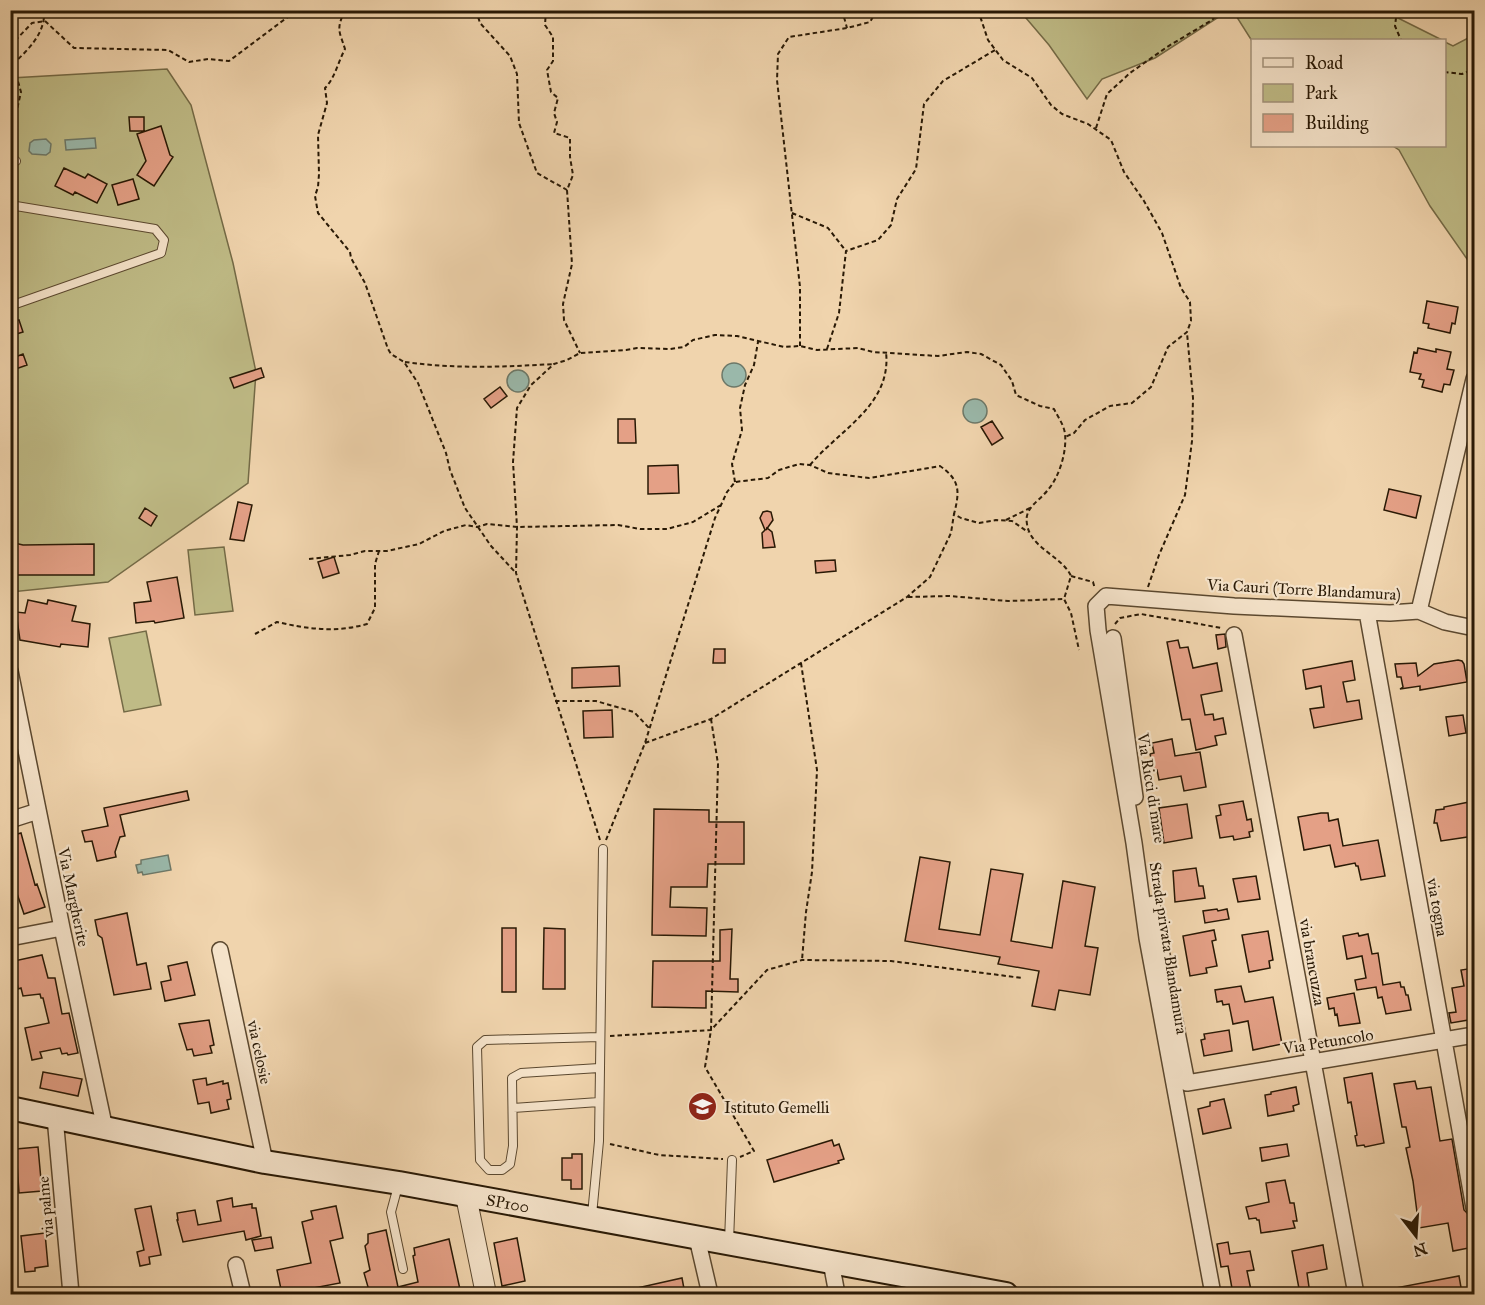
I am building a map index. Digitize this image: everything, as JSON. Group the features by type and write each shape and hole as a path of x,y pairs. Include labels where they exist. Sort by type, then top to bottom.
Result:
{"main road":[{"name":"SP100","path":"10,1108 265,1162 399,1183 591,1220 1006,1294"}],"street":[{"name":"Via Cauri (Torre Blandamura)","path":"1096,606 1106,596 1234,606 1367,612 1419,611 1474,379"},
{"name":"Strada privata Blandamura","path":"1096,606 1114,738 1138,843 1213,1294"},
{"path":"1419,611 1445,622 1474,628"},
{"name":"via togna","path":"1367,612 1474,1208"},
{"name":"via brancuzza","path":"1234,635 1356,1294"},
{"name":"Via Ricci di mare","path":"1113,639 1138,843"},
{"name":"Via Margherite","path":"10,671 13,699 105,1129"},
{"path":"10,820 38,811"},
{"path":"10,938 62,928"},
{"name":"Via Petuncolo","path":"1152,938 1187,1083 1474,1035"},
{"name":"via celosie","path":"219,950 265,1162"},
{"name":"via palme","path":"55,1117 71,1294"},
{"path":"466,1196 486,1294"},
{"path":"697,1238 710,1294"},
{"path":"831,1262 837,1294"},
{"path":"236,1265 243,1294"}],"lane":[{"path":"10,205 155,229 164,240 161,253 10,306"},
{"path":"591,1220 598,1141 603,849"},
{"path":"599,1068 521,1072 512,1078 513,1146 510,1164 502,1170 489,1170 480,1160 477,1047 485,1040 600,1036"},
{"path":"513,1108 599,1102"},
{"path":"729,1244 732,1160"},
{"path":"399,1183 391,1212 403,1269"}],"path":[{"path":"13,161 13,127 21,92 13,64 31,47 45,21 44,10"},
{"path":"45,21 74,48 168,50 189,62 208,59 229,62 297,10"},
{"path":"345,10 338,27 345,49 324,91 327,103 318,135 319,174 315,196 318,213 350,252 365,283 388,349 404,362 418,383 447,453 454,481 465,508 502,559 516,573"},
{"path":"476,10 480,23 510,57 517,74 519,123 537,173 567,190"},
{"path":"546,10 545,25 553,38 553,61 547,70 551,92 558,98 554,113 557,122 554,133 570,138 573,175 567,190 572,264 563,304 564,320 580,353"},
{"path":"842,10 847,28"},
{"path":"800,346 801,287 777,80 778,54 789,37 870,22 877,10"},
{"path":"978,10 988,40 1003,60 1032,78 1051,105 1062,114 1095,128 1111,140 1124,172 1162,233 1182,288 1190,302 1191,321 1187,332 1193,398 1192,441 1185,495 1159,555 1144,598"},
{"path":"1095,128 1107,94 1130,73 1167,46 1212,20 1221,10"},
{"path":"1397,10 1395,26 1401,39"},
{"path":"10,46 32,23 45,21"},
{"path":"846,251 878,240 891,225 897,199 916,169 924,104 943,81 995,50"},
{"path":"1446,72 1462,74 1474,69"},
{"path":"792,213 828,228 846,251 839,313 827,350"},
{"path":"1065,437 1074,433 1085,420 1110,406 1132,403 1151,387 1168,347 1187,332"},
{"path":"404,362 445,367 554,364 580,353 684,347 693,340 714,335 737,336 784,347 800,346 817,350 858,348 938,356 967,352 991,359 1000,365 1012,381 1016,395 1040,406 1054,409 1062,424 1065,437 1057,475 1049,489 1030,508 1005,520"},
{"path":"603,849 645,743 715,518 735,482 732,464 742,430 740,408 745,385 754,366 758,342"},
{"path":"810,465 820,452 868,407 881,388 888,369 886,352"},
{"path":"554,364 531,385 517,408 513,462 517,527 516,573 603,849"},
{"path":"645,743 711,719 907,597 930,577 951,533 957,500 957,485 952,475 939,466 869,478 828,473 810,465 800,464 779,470 768,478 735,482"},
{"path":"309,559 379,551 425,542 444,531 466,525 477,527 487,524 517,527 618,525 640,529 667,529 693,522 721,505"},
{"path":"1028,532 1026,520 1030,508"},
{"path":"954,514 979,523 1012,521 1028,532 1071,576 1093,582 1096,606"},
{"path":"255,634 277,622 304,628 346,630 367,624 375,608 375,564 379,551"},
{"path":"1071,576 1064,599 1071,613 1079,650"},
{"path":"907,597 949,596 1008,601 1064,599"},
{"path":"1113,639 1111,628 1120,618 1141,614 1227,629 1234,635"},
{"path":"801,663 817,770 812,872 802,960"},
{"path":"555,701 596,701 634,712 649,728"},
{"path":"598,1141 658,1155 732,1160 754,1151 705,1067 711,1030 718,764 711,719"},
{"path":"600,1036 711,1030 767,970 802,960 891,961 1022,978"}],"green space":[{"path":"1020,11 1228,11 1155,58 1102,79 1087,99 1049,45"},
{"path":"1233,11 1393,11 1392,15 1440,39 1251,39"},
{"path":"1474,35 1474,269 1430,206 1399,150 1394,147 1446,147 1446,42 1453,46"},
{"path":"167,69 191,105 233,263 256,372 248,483 108,582 11,592 11,78"},
{"path":"224,547 233,611 195,615 188,550"},
{"path":"146,631 161,705 124,712 109,638"}],"shaded area":[{"path":"95,138 96,148 66,150 65,140"},
{"path":"46,139 51,144 50,152 46,155 32,154 29,151 30,143 34,140"},
{"path":"734,363 739,364 745,370 745,380 739,386 734,387 729,386 723,380 722,375 723,370 729,364"},
{"path":"514,370 522,370 529,377 529,385 522,392 514,392 507,385 507,377"},
{"path":"975,399 983,403 987,411 983,419 975,423 967,419 963,411 967,403"},
{"path":"168,855 171,870 143,875 142,872 138,873 136,865 141,864 141,860"}],"building":[{"path":"129,117 144,117 144,131 130,131"},
{"path":"161,126 170,155 173,157 154,186 137,175 146,161 137,134"},
{"path":"64,168 85,178 88,174 107,184 97,203 75,192 73,195 55,186"},
{"path":"133,179 139,199 118,205 112,185"},
{"path":"1427,301 1458,307 1455,324 1452,323 1450,333 1428,328 1429,324 1423,323"},
{"path":"19,320 23,332 10,336 10,322"},
{"path":"1418,348 1436,352 1436,349 1451,352 1447,369 1454,370 1450,385 1444,384 1442,392 1422,387 1424,380 1419,379 1421,374 1410,372 1414,352 1417,353"},
{"path":"23,354 27,365 10,371 10,359"},
{"path":"261,368 264,377 234,388 230,378"},
{"path":"500,387 507,396 491,408 484,399"},
{"path":"618,419 635,419 636,443 618,443"},
{"path":"992,421 1003,438 992,445 981,427"},
{"path":"678,465 679,493 648,494 648,466"},
{"path":"1389,489 1421,496 1416,518 1384,510"},
{"path":"238,502 252,505 244,541 230,539"},
{"path":"145,508 157,516 151,526 139,518"},
{"path":"763,512 771,512 773,520 767,528 772,532 775,547 763,548 762,533 765,530 760,518"},
{"path":"10,542 23,545 94,544 94,575 10,575"},
{"path":"334,557 339,573 323,578 318,562"},
{"path":"835,560 836,571 816,573 815,561"},
{"path":"177,577 184,618 155,623 154,621 136,623 134,603 151,601 147,582"},
{"path":"28,600 47,604 48,600 76,606 72,621 90,624 88,647 61,644 60,647 20,640 16,612 25,613"},
{"path":"1225,634 1226,647 1218,649 1216,635"},
{"path":"1178,640 1180,648 1188,647 1193,668 1217,663 1222,691 1201,695 1205,715 1213,714 1214,720 1223,718 1226,734 1215,736 1217,745 1196,750 1190,719 1182,720 1167,642"},
{"path":"714,649 725,649 725,663 713,663"},
{"path":"1458,660 1464,664 1467,682 1420,690 1420,686 1400,689 1403,687 1401,677 1397,677 1395,664 1416,663 1418,676 1434,664"},
{"path":"1352,661 1355,680 1343,682 1347,702 1359,700 1362,719 1314,728 1310,709 1324,707 1321,686 1306,689 1303,670"},
{"path":"619,666 620,686 572,688 572,668"},
{"path":"612,710 613,737 584,738 583,711"},
{"path":"1463,715 1466,733 1449,736 1446,717"},
{"path":"1172,739 1175,756 1200,752 1206,787 1184,791 1181,776 1159,780 1150,754 1154,753 1152,743"},
{"path":"187,791 189,800 120,815 125,836 120,837 115,852 116,857 97,861 92,841 85,842 82,831 108,826 104,808"},
{"path":"1243,801 1247,820 1251,819 1253,831 1249,832 1250,837 1234,840 1233,836 1220,838 1216,816 1221,815 1219,805"},
{"path":"1474,801 1474,836 1441,841 1437,823 1434,823 1436,810"},
{"path":"1187,804 1192,838 1164,843 1159,808"},
{"path":"654,809 709,810 709,822 744,822 744,864 708,864 707,887 671,887 670,907 707,908 706,936 652,935"},
{"path":"1328,813 1329,821 1338,819 1343,846 1378,840 1385,876 1361,880 1358,866 1355,863 1335,867 1330,845 1304,850 1298,817"},
{"path":"21,833 35,885 37,884 45,907 24,914 10,873 10,836"},
{"path":"920,857 950,862 939,929 980,935 991,869 1023,874 1011,941 1052,948 1063,881 1095,887 1085,946 1098,948 1090,995 1059,990 1055,1010 1032,1006 1039,971 998,964 1000,957 905,941"},
{"path":"1196,868 1199,886 1203,886 1205,898 1175,902 1173,871"},
{"path":"1256,876 1260,899 1238,902 1233,879"},
{"path":"1217,909 1218,911 1227,909 1229,919 1205,923 1203,911"},
{"path":"127,913 137,965 146,963 151,989 114,995 102,938 98,935 95,920"},
{"path":"502,928 516,928 516,992 502,992"},
{"path":"544,928 565,929 565,989 543,989"},
{"path":"732,929 730,979 738,979 738,992 706,991 706,1008 652,1007 653,961 720,961 720,930"},
{"path":"1214,930 1216,940 1212,941 1217,966 1206,968 1207,973 1190,976 1183,936"},
{"path":"1268,931 1273,960 1269,961 1270,968 1249,972 1242,935"},
{"path":"1358,933 1359,936 1368,934 1372,954 1378,953 1383,985 1400,982 1408,995 1411,1010 1386,1014 1382,997 1378,998 1376,987 1357,990 1355,980 1366,978 1362,956 1347,959 1343,936"},
{"path":"42,955 48,978 55,978 62,1014 69,1013 78,1053 62,1054 60,1048 40,1052 42,1058 32,1060 25,1028 49,1023 40,994 23,996 21,988 18,989 14,961"},
{"path":"187,962 195,995 165,1001 161,982 171,980 168,966"},
{"path":"1474,968 1474,1019 1451,1023 1449,1013 1456,1012 1452,988 1464,986 1461,970"},
{"path":"1241,986 1245,1002 1273,997 1282,1044 1253,1050 1248,1021 1233,1024 1229,1004 1223,1005 1222,1001 1217,1002 1215,990"},
{"path":"1354,993 1360,1023 1339,1026 1337,1014 1335,1015 1334,1008 1329,1009 1327,998"},
{"path":"209,1020 214,1045 210,1046 212,1053 194,1056 192,1049 187,1050 179,1024"},
{"path":"1229,1030 1232,1051 1204,1056 1201,1040 1205,1039 1204,1034"},
{"path":"43,1072 82,1079 78,1096 40,1088"},
{"path":"1372,1073 1384,1143 1365,1147 1364,1145 1357,1146 1351,1102 1348,1103 1344,1078"},
{"path":"206,1078 207,1085 223,1081 223,1084 228,1083 231,1099 227,1100 229,1109 211,1113 209,1102 198,1104 193,1080"},
{"path":"1415,1081 1417,1089 1431,1087 1440,1141 1452,1139 1464,1210 1471,1217 1474,1247 1453,1251 1448,1223 1419,1228 1406,1148 1410,1147 1406,1127 1402,1127 1394,1084"},
{"path":"1296,1087 1299,1104 1293,1106 1294,1111 1268,1116 1265,1095"},
{"path":"1224,1099 1231,1128 1203,1134 1198,1109 1210,1106 1210,1102"},
{"path":"832,1140 834,1146 839,1144 844,1159 838,1161 839,1163 774,1182 767,1160"},
{"path":"1287,1144 1289,1156 1262,1161 1260,1148"},
{"path":"38,1147 42,1191 19,1193 16,1149"},
{"path":"572,1154 582,1154 582,1189 571,1189 571,1180 562,1180 562,1158 572,1158"},
{"path":"1285,1180 1290,1203 1294,1203 1297,1221 1293,1221 1295,1228 1261,1233 1259,1220 1249,1219 1246,1207 1269,1202 1266,1183"},
{"path":"232,1198 233,1207 252,1204 252,1208 256,1208 261,1236 246,1240 244,1231 183,1242 177,1213 195,1210 198,1225 221,1221 217,1201"},
{"path":"151,1206 161,1255 149,1257 150,1264 140,1266 137,1252 144,1250 135,1209"},
{"path":"336,1206 343,1238 330,1241 340,1283 282,1294 277,1270 311,1263 302,1222 313,1219 311,1211"},
{"path":"386,1230 398,1287 418,1282 413,1256 415,1255 414,1248 449,1239 461,1294 380,1294 380,1292 370,1294 364,1273 370,1270 365,1246 368,1243 368,1234"},
{"path":"45,1233 48,1266 25,1272 21,1236"},
{"path":"271,1237 273,1248 255,1251 252,1240"},
{"path":"517,1238 525,1281 502,1286 494,1243"},
{"path":"1228,1242 1230,1254 1250,1251 1254,1270 1247,1271 1251,1290 1233,1294 1228,1266 1221,1267 1217,1244"},
{"path":"1323,1245 1327,1269 1307,1273 1310,1294 1300,1294 1292,1251"},
{"path":"1459,1276 1462,1293 1390,1294 1390,1289"},
{"path":"682,1278 685,1294 629,1294 628,1290"}],"place":[{"name":"Istituto Gemelli","path":"703,1107"}]}
